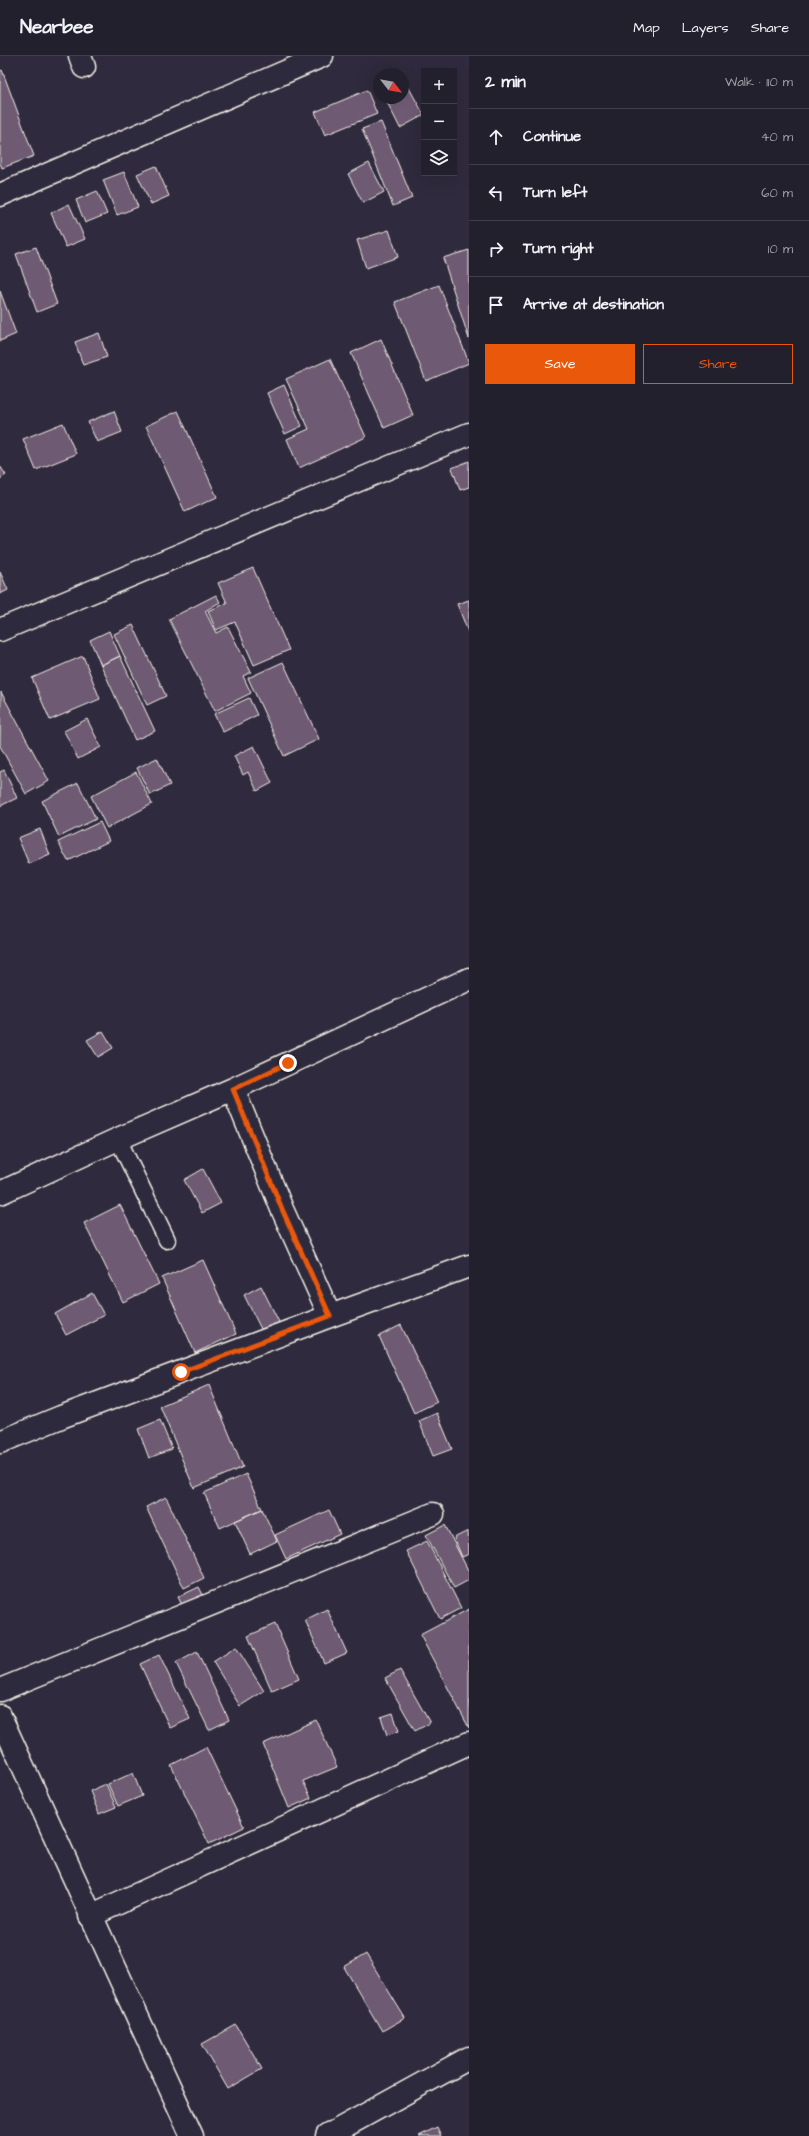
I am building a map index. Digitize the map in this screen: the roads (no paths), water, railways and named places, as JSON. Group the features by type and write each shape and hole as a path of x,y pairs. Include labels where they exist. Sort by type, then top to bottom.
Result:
{"street":[{"path":"0,195 322,56"},
{"path":"0,630 469,434"},
{"path":"0,1193 118,1139 233,1089 469,978"},
{"path":"233,1089 282,1209 330,1316"},
{"path":"0,1442 62,1416 469,1266"},
{"path":"0,1690 433,1514"},
{"path":"0,1716 90,1916 192,2136"},
{"path":"90,1916 469,1743"},
{"path":"327,2136 469,2058"}],"lane":[{"path":"118,1139 167,1240"}]}
